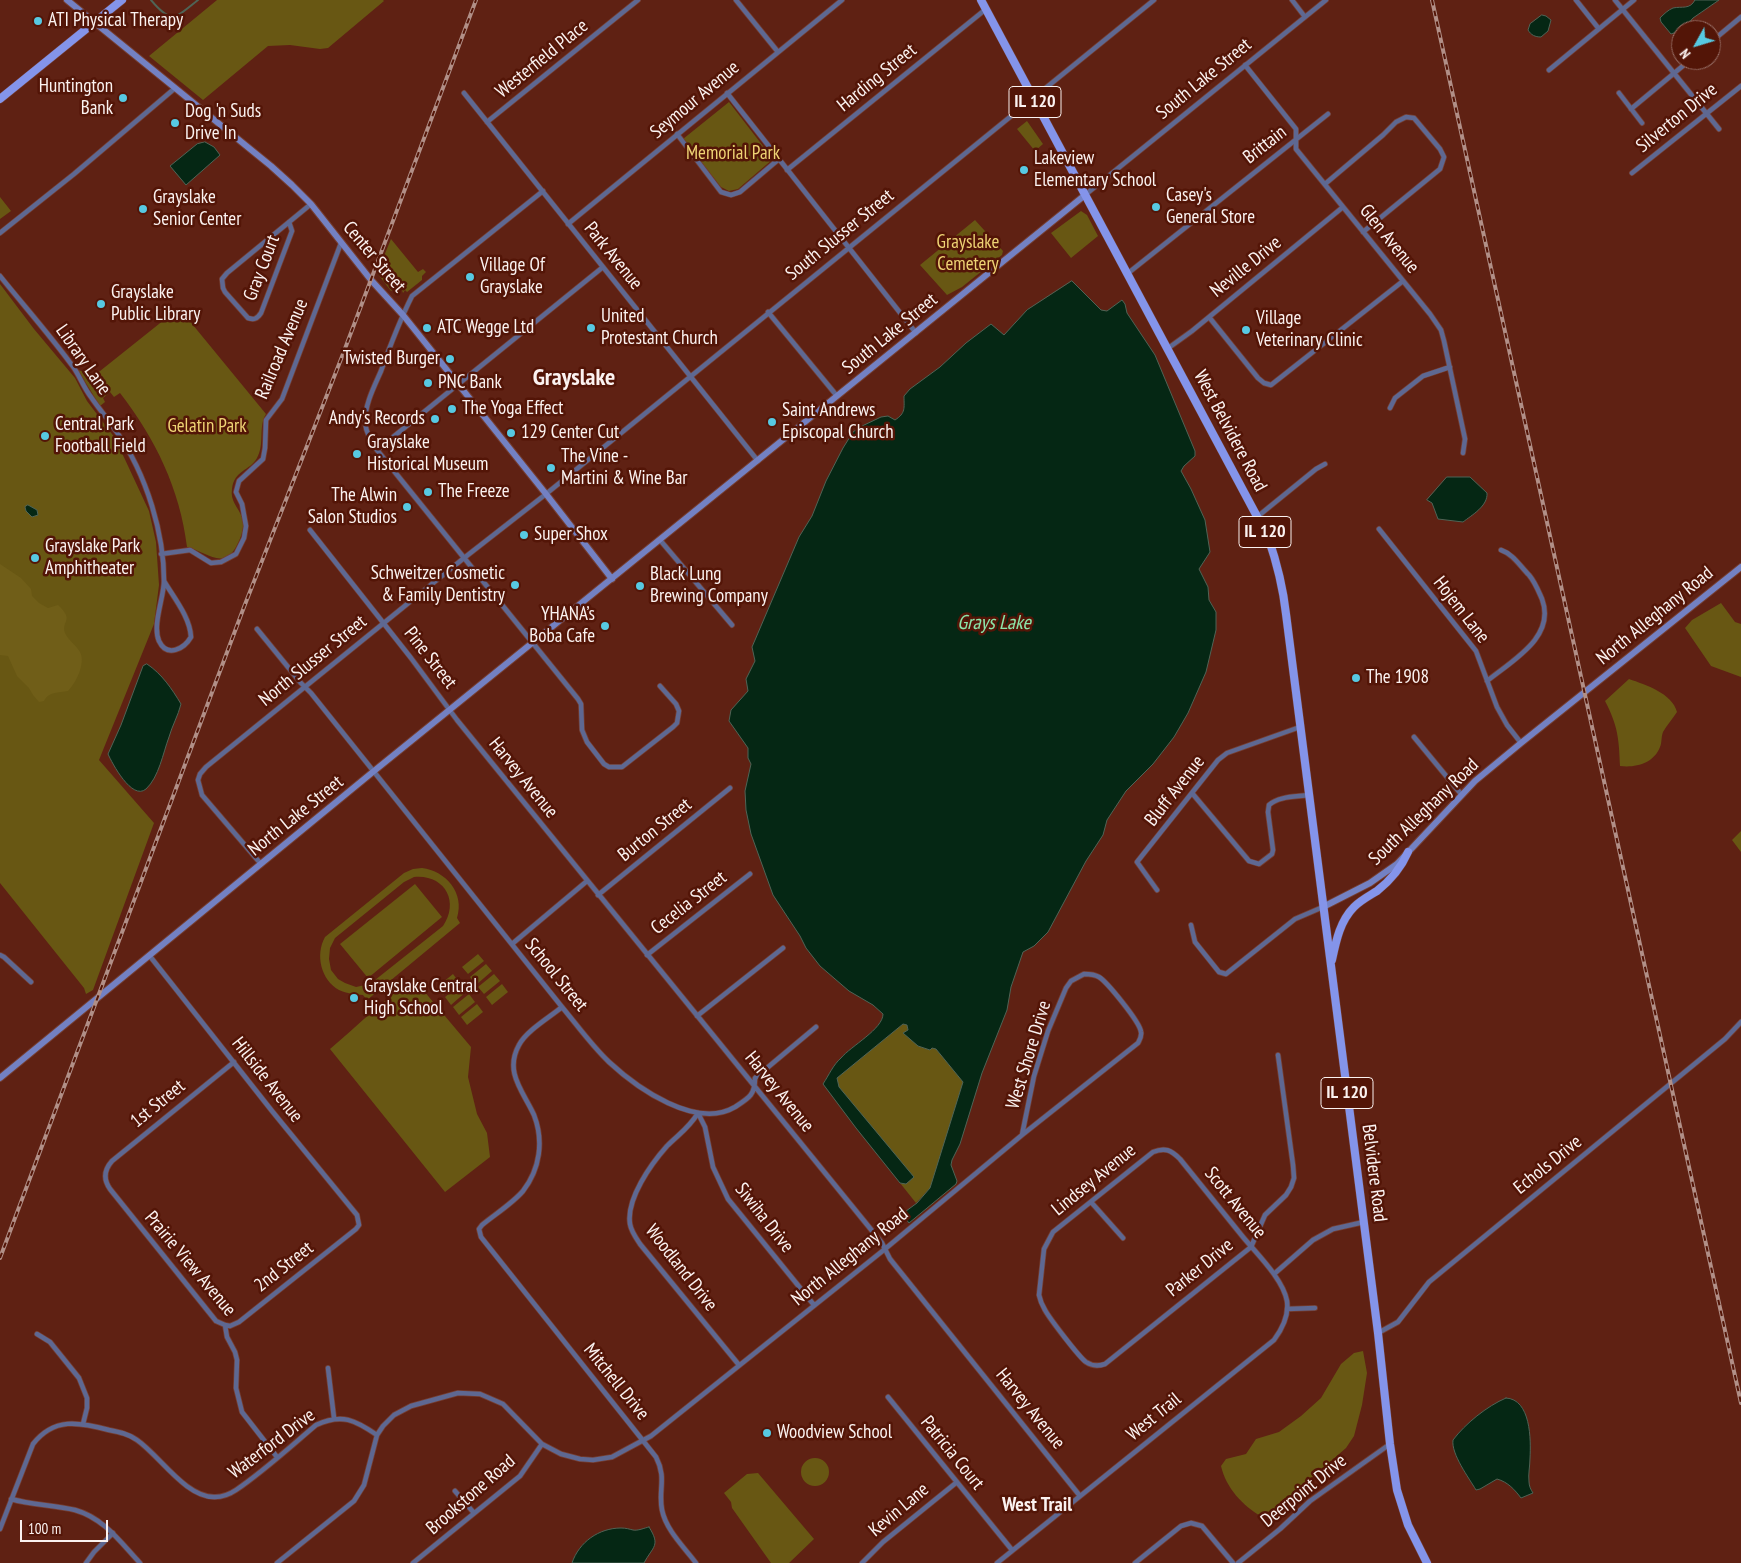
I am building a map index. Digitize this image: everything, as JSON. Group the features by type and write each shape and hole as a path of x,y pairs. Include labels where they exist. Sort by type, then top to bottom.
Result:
{"main road":[{"path":"0,99 122,0"},
{"name":"IL 120","path":"981,0 1086,195"},
{"name":"West Belvidere Road","path":"1086,195 1268,537 1282,584 1323,907"},
{"path":"1331,964 1339,932 1347,916 1354,906 1392,877 1401,867 1408,852"},
{"name":"Belvidere Road","path":"1323,907 1378,1333 1390,1444"},
{"name":"IL 120","path":"1390,1444 1403,1514 1427,1563"}],"street":[{"name":"Center Street","path":"67,0 271,166 311,204 546,494 612,579"},
{"name":"Westerfield Place","path":"487,122 638,0"},
{"path":"736,0 778,52"},
{"name":"Seymour Avenue","path":"568,224 842,0"},
{"name":"South Slusser Street","path":"546,494 1154,0"},
{"path":"1292,0 1305,17"},
{"name":"South Lake Street","path":"612,579 1326,0"},
{"path":"1576,0 1599,29"},
{"path":"1615,0 1719,129"},
{"path":"1548,70 1634,0"},
{"name":"Harding Street","path":"787,170 986,9"},
{"path":"1721,34 1741,17"},
{"name":"Glen Avenue","path":"1245,65 1296,129 1296,148 1441,330 1465,440 1463,453"},
{"path":"1631,108 1678,70"},
{"name":"Silverton Drive","path":"1632,173 1741,86"},
{"path":"0,233 74,174 174,89"},
{"name":"Park Avenue","path":"464,93 758,461"},
{"path":"727,93 916,333"},
{"path":"1619,93 1642,123"},
{"name":"Brittain","path":"1127,274 1328,114"},
{"path":"1324,184 1384,135 1396,122 1406,117 1414,118 1440,149 1444,157 1440,169 1363,232"},
{"path":"677,134 721,192 731,195 740,192 779,160"},
{"path":"543,191 412,296 402,315 367,409 366,431 377,450 578,699 581,704 584,737 604,764 614,768 626,765 677,723 679,711 676,704 660,686"},
{"path":"289,222 311,204"},
{"name":"Neville Drive","path":"1167,349 1343,207"},
{"name":"Gray Court","path":"289,222 292,231 258,318 253,320 245,316 225,292 222,280 227,273 289,222"},
{"name":"Railroad Avenue","path":"162,554 190,550 211,563 221,562 236,554 244,538 246,526 243,509 236,492 239,481 263,459 266,420 282,399 341,243"},
{"path":"377,450 603,267"},
{"name":"Library Lane","path":"0,276 74,368 90,397 124,443 138,472 152,505 162,554 164,581 156,632 159,641 167,650 179,650 191,637 190,631 188,622 164,581"},
{"path":"1209,317 1258,378 1264,383 1272,385 1402,281"},
{"path":"768,312 837,396"},
{"path":"1390,408 1395,398 1423,376 1450,367"},
{"path":"1257,517 1316,469 1325,464"},
{"name":"North Slusser Street","path":"261,864 202,795 198,780 200,774 206,767 464,558 546,494"},
{"name":"Hojem Lane","path":"1379,529 1476,651 1497,707 1521,743"},
{"name":"Pine Street","path":"310,530 450,710"},
{"path":"660,540 732,626"},
{"path":"1487,681 1530,646 1539,636 1544,626 1546,612 1535,582 1509,552 1501,550"},
{"name":"North Alleghany Road","path":"1588,689 1741,567"},
{"name":"North Lake Street","path":"0,1078 374,771 612,579"},
{"name":"School Street","path":"257,629 374,771 562,1007 604,1057 634,1082 676,1106 698,1113 721,1112 733,1108 752,1094 755,1078 816,1027"},
{"name":"South Alleghany Road","path":"1191,925 1195,942 1219,972 1226,974 1295,919 1370,884 1397,864 1461,794 1588,689"},
{"name":"Harvey Avenue","path":"450,710 598,895 882,1243 890,1258 1080,1496"},
{"name":"Bluff Avenue","path":"1157,890 1137,862 1218,760 1227,753 1300,727"},
{"path":"1414,737 1461,794"},
{"name":"Burton Street","path":"598,895 730,788"},
{"path":"1192,793 1245,857 1249,861 1259,864 1272,854 1273,844 1268,812 1269,805 1274,800 1309,795"},
{"name":"Cecelia Street","path":"647,955 750,874"},
{"path":"512,944 587,881"},
{"path":"697,1016 783,948"},
{"name":"Hillside Avenue","path":"149,955 357,1215 359,1225"},
{"path":"0,956 4,957 31,982"},
{"name":"West Shore Drive","path":"1022,1135 1034,1076 1048,1031 1066,988 1071,981 1084,974 1098,976 1135,1019"},
{"name":"Mitchell Drive","path":"562,1007 521,1041 513,1059 515,1081 534,1116 538,1128 539,1152 536,1167 522,1192 482,1225 481,1237 643,1440 660,1464 663,1478 662,1511 665,1520 696,1563"},
{"name":"North Alleghany Road","path":"377,1435 394,1415 411,1406 446,1395 467,1392 480,1394 503,1404 542,1444 561,1454 593,1460 612,1457 643,1440 666,1424 885,1249 1022,1135 1138,1043 1141,1031 1135,1019"},
{"name":"Echols Drive","path":"1378,1333 1398,1322 1429,1282 1725,1038 1741,1022"},
{"name":"Parker Drive","path":"1101,1365 1105,1364 1251,1246 1265,1216 1286,1195 1291,1187 1294,1178 1294,1165 1278,1055"},
{"name":"1st Street","path":"105,1173 112,1162 234,1062"},
{"name":"Siwiha Drive","path":"698,1113 705,1127 713,1167 728,1200 814,1305"},
{"name":"Woodland Drive","path":"698,1113 690,1125 669,1145 648,1172 633,1198 630,1224 640,1244 739,1365"},
{"name":"Lindsey Avenue","path":"1101,1365 1091,1365 1083,1359 1044,1309 1039,1295 1044,1249 1053,1232 1153,1152 1166,1149 1172,1151"},
{"name":"Scott Avenue","path":"1172,1151 1274,1274"},
{"name":"Prairie View Avenue","path":"105,1173 105,1179 110,1190 216,1322 225,1325 227,1337 237,1360 236,1388 242,1412 277,1457"},
{"path":"1091,1202 1123,1238"},
{"path":"1315,1308 1287,1309 1287,1301 1283,1290 1274,1274 1313,1240 1333,1229 1364,1222"},
{"name":"2nd Street","path":"225,1325 230,1326 239,1322 359,1225"},
{"name":"West Trail","path":"997,1563 1274,1340 1284,1326 1287,1309"},
{"path":"37,1334 50,1342 79,1378 87,1398 87,1408 83,1424"},
{"path":"328,1368 334,1418"},
{"name":"Patricia Court","path":"888,1397 1012,1550"},
{"name":"Waterford Drive","path":"0,1529 29,1452 38,1438 50,1428 57,1426 73,1423 83,1424 128,1434 136,1438 191,1490 206,1496 222,1496 236,1490 316,1425 334,1418 351,1420 377,1435"},
{"path":"276,1563 348,1508 360,1494 377,1435"},
{"name":"Brookstone Road","path":"413,1563 520,1476 542,1444"},
{"name":"Deerpoint Drive","path":"1238,1563 1280,1529 1310,1500 1390,1444"},
{"name":"Kevin Lane","path":"862,1563 883,1542 957,1482"},
{"path":"455,1491 474,1513"},
{"path":"11,1499 28,1504 78,1511 99,1522 140,1563"},
{"path":"1135,1563 1181,1526 1191,1523 1202,1526 1233,1563"},
{"path":"86,1563 112,1533"}],"green space":[{"path":"217,0 384,1 328,48 320,49 290,45 268,46 203,100 149,56"},
{"name":"Memorial Park","path":"729,102 773,159 738,189 729,191 721,187 683,139"},
{"path":"1027,121 1043,144 1035,151 1017,129"},
{"path":"0,197 11,211 0,219"},
{"path":"1081,211 1087,215 1098,236 1071,258 1051,233"},
{"name":"Grayslake Cemetery","path":"975,220 1003,251 1002,255 962,287 947,295 920,265"},
{"path":"391,239 418,272 423,269 426,272 422,276 422,280 407,292 405,290 403,293 400,284 396,284 396,287 391,291 377,273"},
{"path":"0,284 75,378 87,401 115,438 149,511 156,542 159,585 154,624 99,760 154,823 93,990 86,994 84,988 0,883"},
{"name":"Gelatin Park","path":"179,308 266,414 262,424 261,447 257,458 239,474 233,483 233,500 243,520 243,527 238,543 233,552 227,557 215,558 187,547 184,526 172,485 155,446 133,410 120,393 114,397 110,392 103,398 105,402 100,406 78,370 95,375"},
{"path":"1721,603 1735,622 1741,624 1741,677 1711,666 1685,628 1692,620"},
{"path":"1629,679 1664,695 1674,705 1677,712 1663,732 1661,745 1657,752 1649,761 1638,765 1620,766 1617,733 1613,718 1605,701"},
{"path":"1741,831 1741,852 1732,840"},
{"path":"413,869 431,870 452,885 458,900 457,918 460,923 367,1000 363,995 339,990 333,986 324,974 320,959 320,951 325,937 404,873","holes":["414,877 425,877 441,885 449,899 448,917 443,926 370,984 356,987 338,979 331,970 329,959 330,948 335,938 404,882"]},
{"path":"415,884 442,917 368,978 340,944"},
{"path":"478,954 484,961 468,974 462,967"},
{"path":"486,964 492,971 476,985 470,977"},
{"path":"453,974 459,982 443,995 437,987"},
{"path":"494,974 500,981 484,994 478,987"},
{"path":"413,978 471,1047 468,1077 477,1114 487,1133 490,1157 445,1192 330,1049"},
{"path":"461,984 467,991 451,1005 445,997"},
{"path":"502,984 508,992 492,1005 486,997"},
{"path":"469,994 475,1002 459,1015 453,1007"},
{"path":"477,1004 483,1012 467,1025 461,1017"},
{"path":"903,1024 907,1025 918,1046 930,1050 932,1048 936,1049 964,1082 934,1178 930,1188 916,1203 900,1183 902,1184 839,1087 836,1078"},
{"path":"1363,1351 1367,1373 1362,1405 1354,1436 1346,1448 1273,1511 1262,1517 1255,1513 1236,1496 1223,1474 1221,1466 1226,1459 1246,1454 1256,1439 1279,1432 1301,1416 1321,1398 1341,1364 1354,1353"},
{"path":"815,1458 825,1462 829,1472 825,1482 815,1486 805,1482 801,1472 805,1462"},
{"path":"758,1473 814,1539 789,1563 771,1563 732,1508 731,1502 724,1493 747,1474"}],"shaded area":[{"path":"0,564 21,578 31,589 32,596 39,603 48,608 58,605 66,614 65,633 82,657 77,678 68,691 51,694 44,701 39,702 17,676 8,656 0,655"}],"water":[{"path":"1695,0 1719,0 1691,20 1671,20 1671,34 1660,18 1671,9 1688,6"},
{"path":"1542,15 1551,20 1548,31 1541,37 1535,36 1528,30 1530,24"},
{"path":"205,142 214,147 220,155 186,185 170,166 197,144"},
{"name":"Grays Lake","path":"1072,281 1101,310 1107,311 1122,300 1125,304 1127,313 1155,355 1195,451 1195,456 1181,471 1205,520 1210,552 1199,569 1208,587 1209,600 1216,612 1216,630 1206,672 1188,713 1174,737 1153,764 1126,791 1107,820 1103,835 1086,861 1048,932 1034,946 1023,952 1011,987 1007,1010 982,1073 960,1144 952,1160 951,1165 957,1181 956,1184 909,1223 902,1214 917,1203 930,1188 963,1082 936,1049 932,1048 930,1050 918,1046 903,1033 908,1030 907,1025 903,1024 837,1078 839,1087 914,1177 906,1184 900,1183 823,1084 838,1061 878,1026 883,1014 873,1005 849,991 820,966 806,948 773,895 751,834 746,810 745,791 751,764 748,758 748,748 729,721 731,710 748,691 746,679 755,661 752,647 799,537 812,516 826,481 853,432 881,417 888,416 895,420 903,412 904,396 910,389 940,367 966,343 991,324 1004,335 1027,310"},
{"path":"1447,477 1470,477 1487,493 1487,498 1482,506 1463,522 1438,519 1432,503 1427,500"},
{"path":"28,505 37,510 38,515 32,517 26,511 25,507"},
{"path":"147,664 162,677 181,704 154,778 146,789 141,791 129,786 108,754 143,666"},
{"path":"1506,1398 1514,1400 1520,1405 1528,1422 1530,1450 1529,1479 1533,1493 1521,1498 1508,1484 1497,1479 1476,1490 1461,1466 1453,1446 1453,1440 1470,1422 1491,1406"},
{"path":"649,1527 655,1542 644,1563 572,1563 575,1555 585,1543 598,1534 613,1529 639,1530"}],"waterway":[{"path":"151,0 169,16 179,15 198,0"}],"railway":[{"path":"0,1258 244,607 343,354 476,0"},
{"path":"1432,0 1741,1403"}],"place":[{"name":"ATI Physical Therapy","path":"38,21"},
{"name":"Huntington Bank","path":"123,98"},
{"name":"Dog 'n Suds Drive In","path":"175,123"},
{"name":"Lakeview Elementary School","path":"1024,170"},
{"name":"Casey's General Store","path":"1156,207"},
{"name":"Grayslake Senior Center","path":"143,209"},
{"name":"Village Of Grayslake","path":"470,277"},
{"name":"Grayslake Public Library","path":"101,304"},
{"name":"ATC Wegge Ltd","path":"427,328"},
{"name":"United Protestant Church","path":"591,328"},
{"name":"Village Veterinary Clinic","path":"1246,330"},
{"name":"Twisted Burger","path":"450,359"},
{"name":"PNC Bank","path":"428,383"},
{"name":"The Yoga Effect","path":"452,409"},
{"name":"Andy's Records","path":"435,419"},
{"name":"Saint Andrews Episcopal Church","path":"772,422"},
{"name":"129 Center Cut","path":"511,433"},
{"name":"Central Park Football Field","path":"45,436"},
{"name":"Grayslake Historical Museum","path":"357,454"},
{"name":"The Vine - Martini & Wine Bar","path":"551,468"},
{"name":"The Freeze","path":"428,492"},
{"name":"The Alwin Salon Studios","path":"407,507"},
{"name":"Super Shox","path":"524,535"},
{"name":"Grayslake Park Amphitheater","path":"35,558"},
{"name":"Schweitzer Cosmetic & Family Dentistry","path":"515,585"},
{"name":"Black Lung Brewing Company","path":"640,586"},
{"name":"YHANA’s Boba Cafe","path":"605,626"},
{"name":"The 1908","path":"1356,678"},
{"name":"Grayslake Central High School","path":"354,998"},
{"name":"Woodview School","path":"767,1433"}],"district":[{"name":"Grayslake","path":"574,378"},
{"name":"West Trail","path":"1037,1505"}]}
